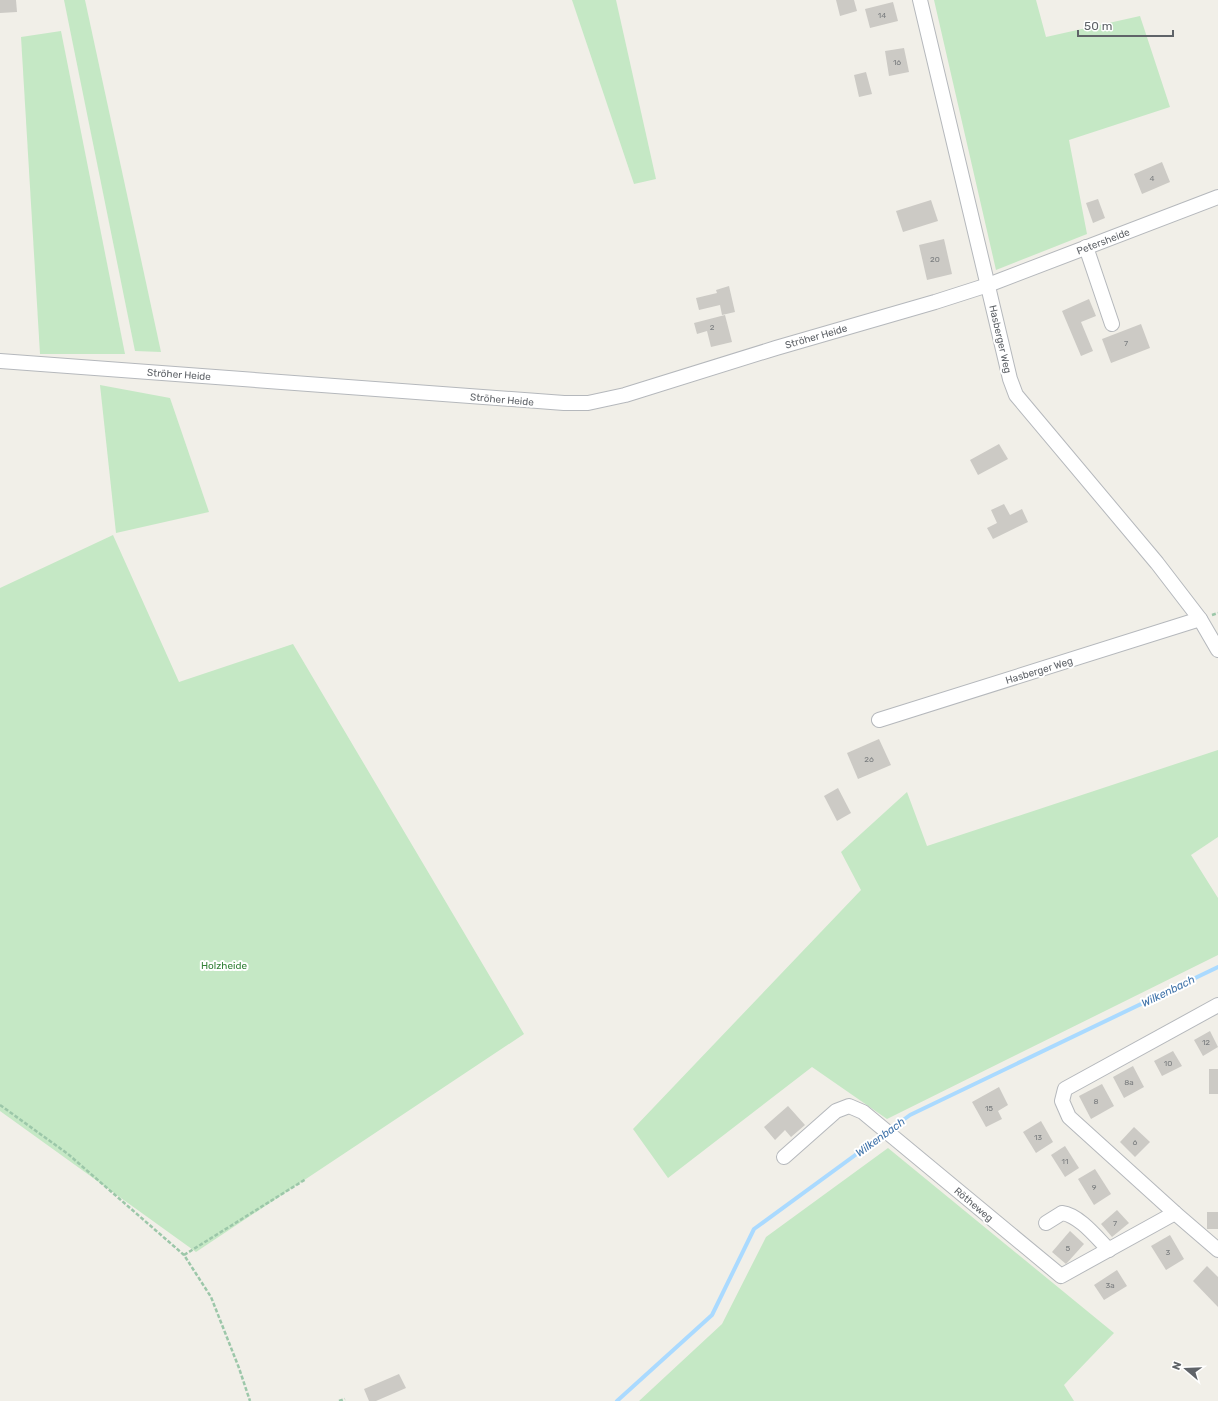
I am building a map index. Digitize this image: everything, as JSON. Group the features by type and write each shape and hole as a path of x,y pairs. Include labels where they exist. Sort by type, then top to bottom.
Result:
{"street":[{"name":"Hasberger Weg","path":"920,0 1010,378 1016,395 1157,563 1200,619 1218,650"},
{"name":"Petersheide","path":"988,285 1218,197"},
{"path":"1086,247 1112,324"},
{"name":"Ströher Heide","path":"0,361 564,403 588,403 625,395 769,350 935,302 988,285"},
{"name":"Hasberger Weg","path":"879,720 1200,619"},
{"path":"1218,1005 1065,1089 1062,1102 1070,1117 1175,1213 1218,1250"},
{"name":"Rötheweg","path":"784,1157 836,1111 849,1106 862,1112 880,1126 1061,1276 1175,1213"},
{"path":"1046,1223 1062,1213 1069,1215 1089,1230 1109,1250"}],"path":[{"path":"0,1105 68,1154 184,1255 211,1297 239,1368 250,1401"},
{"path":"184,1255 306,1179"},
{"path":"339,1401 345,1399"}],"green space":[{"path":"64,0 85,0 161,352 135,351"},
{"path":"572,0 616,0 656,179 634,184"},
{"path":"934,0 1036,0 1046,37 1140,16 1170,107 1069,140 1087,234 996,270"},
{"path":"61,31 125,354 40,354 21,37"},
{"path":"100,385 170,398 209,512 116,533"},
{"name":"Holzheide","path":"113,535 179,682 293,644 524,1034 196,1252 0,1111 0,588"},
{"path":"1218,750 1218,837 1191,855 1218,898 1218,955 887,1119 812,1067 668,1178 633,1129 861,890 841,852 907,792 927,846"},
{"path":"888,1148 1114,1333 1064,1385 1074,1401 639,1401 722,1324 766,1237"}],"building":[{"path":"0,0 16,0 17,12 0,13"},
{"path":"836,0 854,0 857,11 840,16"},
{"path":"893,2 898,21 870,28 865,9"},
{"path":"904,48 909,72 889,76 885,51"},
{"path":"866,72 872,94 859,97 854,75"},
{"path":"1162,162 1170,182 1142,194 1134,174"},
{"path":"1098,199 1105,218 1093,223 1086,203"},
{"path":"931,200 938,221 903,232 896,211"},
{"path":"944,239 952,274 927,280 919,245"},
{"path":"729,286 735,312 722,315 720,305 699,310 696,298 717,293 716,290"},
{"path":"1089,299 1096,316 1081,322 1093,351 1081,356 1062,311"},
{"path":"725,315 732,342 711,347 707,331 697,334 694,323"},
{"path":"1141,324 1150,348 1111,363 1102,339"},
{"path":"999,444 1008,459 978,475 970,460"},
{"path":"1004,504 1010,515 1022,509 1028,522 993,539 987,528 997,523 991,510"},
{"path":"879,739 891,765 858,779 847,753"},
{"path":"838,788 851,813 837,821 824,796"},
{"path":"1210,1031 1218,1047 1203,1056 1194,1040"},
{"path":"1173,1051 1182,1066 1162,1076 1154,1061"},
{"path":"1133,1066 1144,1087 1124,1098 1113,1077"},
{"path":"1209,1069 1218,1069 1218,1094 1209,1094"},
{"path":"1102,1084 1114,1106 1091,1119 1079,1096"},
{"path":"999,1087 1008,1105 998,1111 1002,1119 986,1127 972,1102"},
{"path":"788,1106 805,1125 791,1137 785,1130 775,1140 764,1127"},
{"path":"1041,1121 1053,1142 1036,1153 1023,1132"},
{"path":"1134,1127 1150,1142 1135,1157 1120,1142"},
{"path":"1065,1146 1079,1168 1065,1177 1051,1155"},
{"path":"1095,1169 1111,1194 1094,1205 1078,1179"},
{"path":"1117,1210 1129,1223 1112,1237 1101,1224"},
{"path":"1207,1212 1218,1212 1218,1229 1207,1229"},
{"path":"1070,1231 1084,1244 1066,1264 1052,1252"},
{"path":"1170,1235 1184,1259 1166,1270 1151,1246"},
{"path":"1207,1266 1218,1277 1218,1307 1193,1281"},
{"path":"1117,1270 1127,1286 1104,1300 1094,1285"},
{"path":"399,1374 406,1388 376,1401 369,1401 364,1389"}],"waterway":[{"name":"Wilkenbach","path":"617,1401 712,1315 754,1229 910,1115 1218,967"}]}
